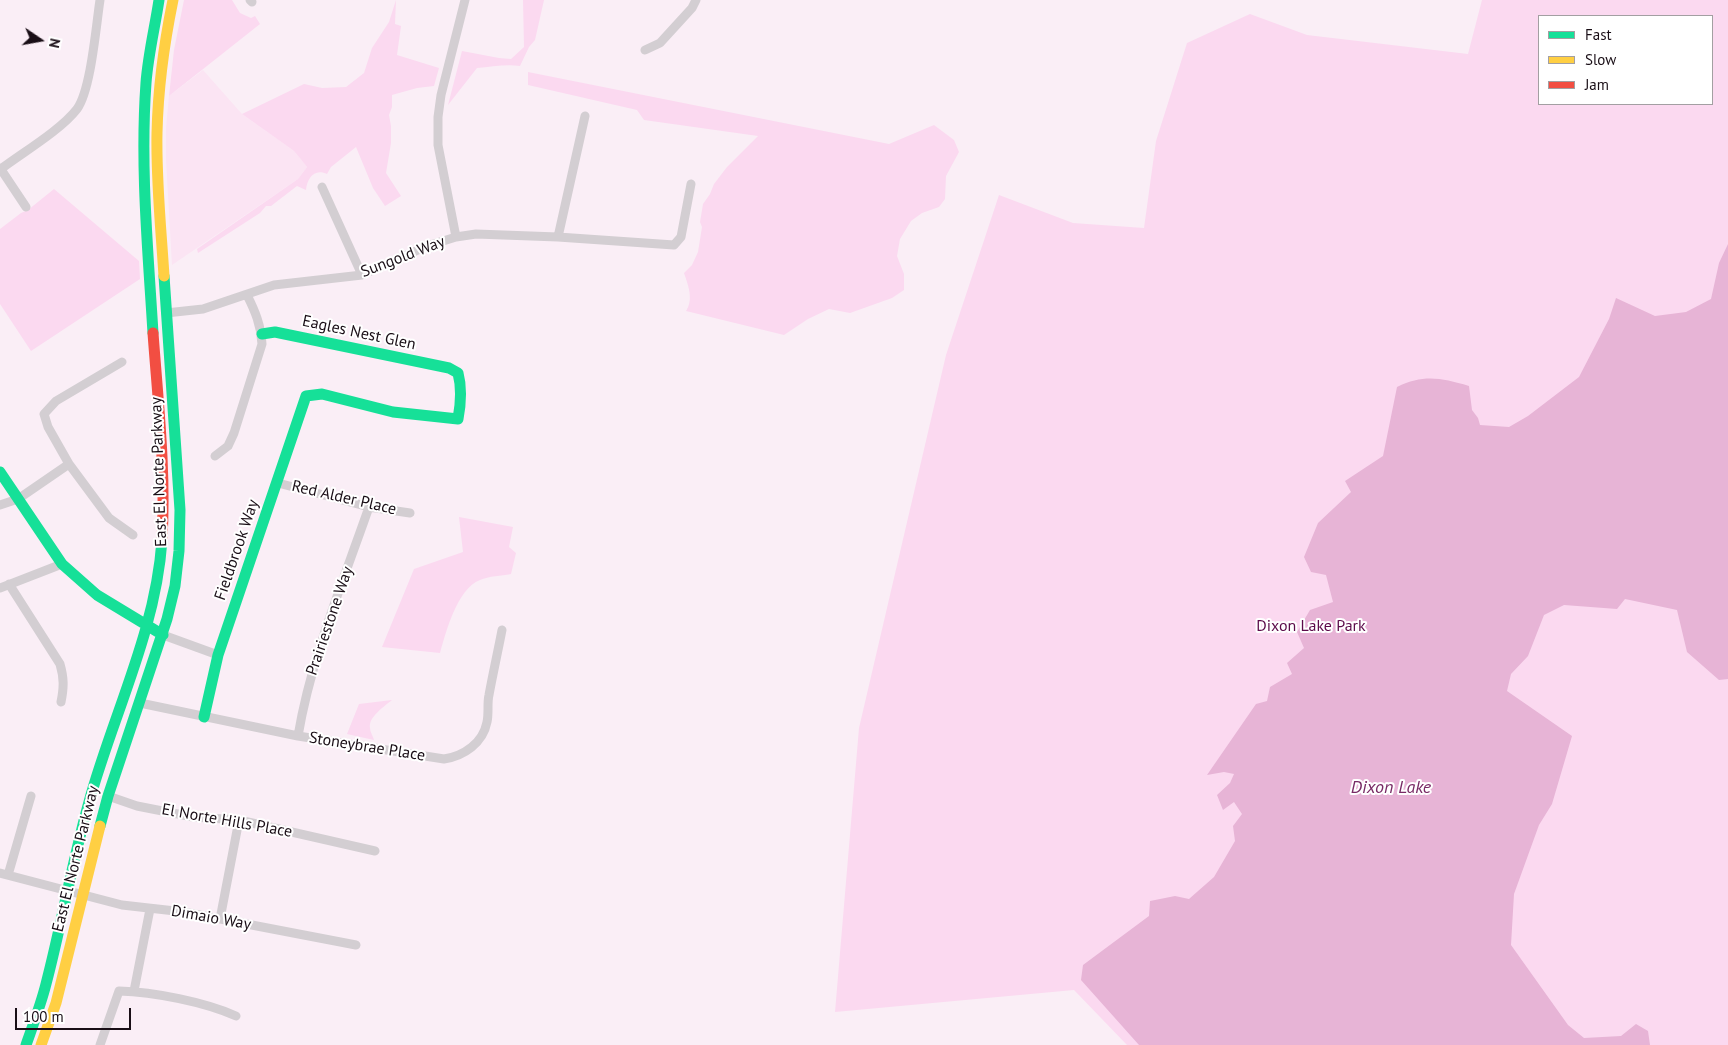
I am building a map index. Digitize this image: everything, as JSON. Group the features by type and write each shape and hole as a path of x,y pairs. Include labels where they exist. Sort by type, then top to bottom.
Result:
{"main road":[{"name":"East El Norte Parkway","path":"26,1045 46,985 89,801 147,626 155,598 160,564 164,519 162,463 145,207 143,148 146,81 159,0"},
{"name":"East El Norte Parkway","path":"42,1045 56,1003 108,796 163,635 175,586 179,551 180,510 157,170 157,132 164,46 173,0"},
{"name":"Eagles Nest Glen","path":"262,334 275,332 449,368 458,373 461,381 458,419 393,412 322,394 306,396"},
{"name":"Fieldbrook Way","path":"204,717 218,655 306,396"},
{"path":"0,472 62,564 97,595 163,635"}],"street":[{"path":"26,207 0,169 64,122 77,109 86,91 100,0"},
{"path":"456,237 438,145 438,117 441,95 465,0"},
{"path":"645,50 660,43 692,8 696,0"},
{"path":"558,237 585,116"},
{"name":"Sungold Way","path":"166,314 203,309 274,285 362,275 427,246 456,237 476,234 558,237 674,245 681,238 691,184"},
{"path":"322,187 362,275"},
{"path":"215,456 228,446 234,433 260,356 262,334 257,315 248,295"},
{"path":"122,362 56,401 44,414 48,427 69,464 109,518 133,535"},
{"path":"0,505 18,498 69,464"},
{"name":"Red Alder Place","path":"278,483 369,507 410,513"},
{"name":"Prairiestone Way","path":"298,736 303,706 312,673 369,507"},
{"path":"60,702 64,678 60,664 4,586 62,564"},
{"name":"Stoneybrae Place","path":"140,703 298,736 444,759 457,757 474,746 488,722 488,701 502,630"},
{"path":"163,635 218,655"},
{"path":"4,874 31,796"},
{"name":"El Norte Hills Place","path":"108,796 137,806 193,816 239,820 376,851"},
{"path":"220,919 239,820"},
{"name":"Dimaio Way","path":"4,874 122,905 184,912 356,945"},
{"path":"134,991 150,909"},
{"path":"100,1045 119,991 134,991 216,1007 236,1016"}],"shaded area":[{"path":"203,70 242,114 294,151 307,167 298,179 172,265 166,160 169,96"}],"green space":[{"path":"184,0 232,0 240,13 251,18 255,16 260,24 169,96 174,50"},
{"path":"396,0 395,24 401,26 397,55 439,68 434,86 417,88 392,95 392,107 389,115 391,143 386,173 401,196 385,206 373,188 356,147 331,167 327,174 318,172 312,176 306,190 297,186 271,206 266,206 260,213 198,253 197,249 298,179 307,167 294,151 242,114 304,84 322,88 346,87 364,73 372,48 389,22"},
{"path":"523,0 544,0 535,40 529,47 520,66 504,65 477,68 448,105 462,51 511,59 524,47"},
{"name":"Dixon Lake Park","path":"1482,0 1728,0 1728,1045 1127,1045 1074,990 835,1012 859,728 946,355 999,195 1073,223 1144,228 1156,141 1187,43 1250,14 1307,35 1468,54"},
{"path":"528,72 889,144 934,125 954,140 959,152 946,176 945,199 939,207 922,213 911,221 900,239 897,256 904,274 904,290 892,298 850,313 829,309 808,319 784,335 686,311 690,297 684,273 692,265 698,252 703,204 714,184 727,167 758,136 644,120 637,110 528,85"},
{"path":"54,189 139,261 140,279 31,351 0,304 0,229"},
{"path":"459,517 513,527 509,547 516,553 511,574 480,580 465,592 454,612 440,653 382,647 414,569 463,552"},
{"path":"392,700 378,712 370,724 374,740 347,734 359,704"}],"water":[{"name":"Dixon Lake","path":"1728,244 1728,679 1719,680 1687,652 1677,610 1625,599 1617,609 1564,605 1544,615 1528,656 1511,674 1507,691 1572,736 1552,804 1539,825 1514,894 1511,945 1568,1025 1584,1038 1621,1036 1636,1024 1648,1031 1650,1045 1139,1045 1081,980 1083,965 1149,916 1150,901 1175,896 1189,899 1214,877 1235,841 1233,826 1242,814 1234,802 1223,810 1217,795 1230,783 1234,774 1224,772 1207,775 1256,704 1267,701 1270,687 1292,674 1287,663 1304,648 1297,632 1310,610 1333,602 1326,575 1311,572 1304,557 1318,523 1351,492 1345,481 1383,456 1397,387 1424,379 1441,379 1469,386 1472,410 1478,418 1480,425 1509,427 1528,416 1579,377 1609,319 1616,298 1655,316 1686,312 1711,299 1719,263"}],"traffic: fast":[{"path":"153,333 145,208 144,114 147,73 159,0"},
{"path":"100,826 108,796 167,619 175,586 179,551 180,510 164,276"},
{"path":"204,717 218,655 306,396 322,394 393,412 458,419 459,413 461,396 458,373 449,368 275,332 262,334"},
{"path":"0,472 62,564 97,595 163,635"},
{"path":"26,1045 46,984 89,802 143,640 158,574 162,540"}],"traffic: slow":[{"path":"164,276 158,187 157,133 162,66 173,0"},
{"path":"41,1045 56,1003 100,826"}],"traffic: jam":[{"path":"153,333 162,462 162,540"}]}
